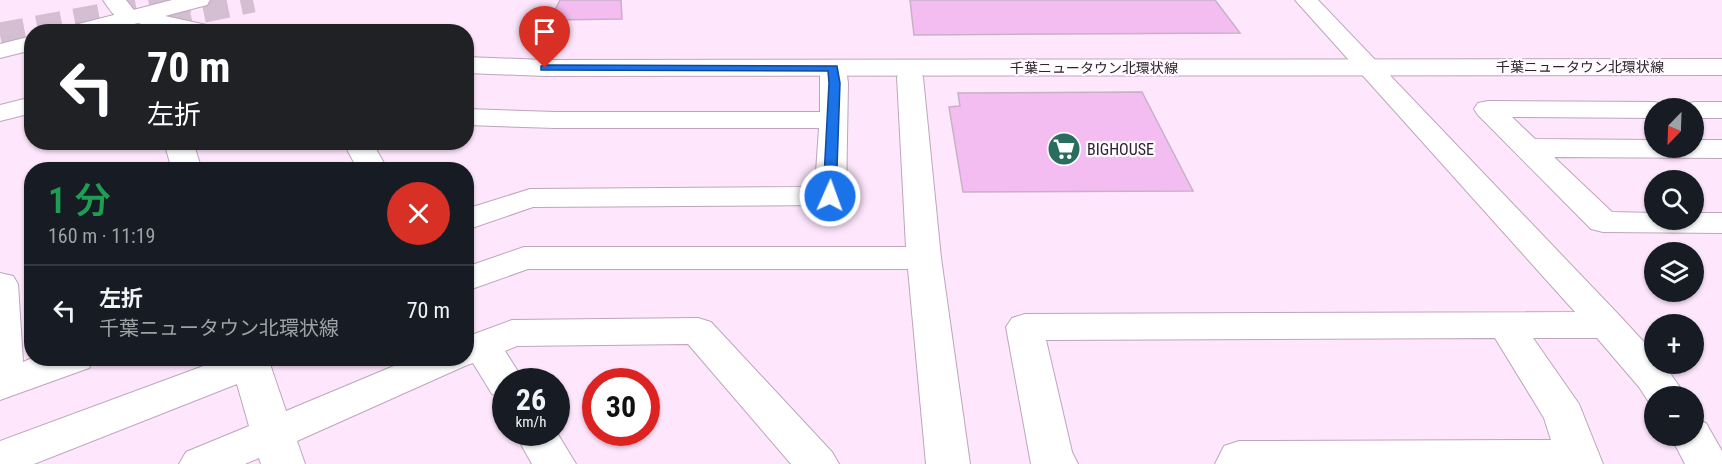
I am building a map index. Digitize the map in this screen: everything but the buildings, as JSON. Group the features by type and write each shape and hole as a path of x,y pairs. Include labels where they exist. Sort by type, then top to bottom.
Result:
{"street":[{"path":"101,24 176,0"},
{"path":"90,24 199,0"},
{"path":"1306,0 1607,325 1659,386"},
{"path":"127,16 167,24"},
{"path":"0,45 24,39"},
{"path":"0,51 24,45"},
{"name":"千葉ニュータウン北環状線","path":"474,51 841,63"},
{"name":"千葉ニュータウン北環状線","path":"474,65 545,68 841,63 1362,60 1722,51"},
{"name":"千葉ニュータウン北環状線","path":"1362,60 1722,67"},
{"path":"474,217 530,198 830,196 835,83 841,63"},
{"path":"910,77 924,258 948,464"},
{"path":"0,113 24,107"},
{"path":"1644,110 1488,109 1603,222 1722,223"},
{"path":"1704,110 1722,110"},
{"path":"474,117 567,120 833,120"},
{"path":"1528,148 1722,148"},
{"path":"474,277 524,258 924,258"},
{"path":"0,284 2,384 53,366"},
{"path":"1056,464 1052,462 1025,327 1607,325"},
{"path":"1238,464 1239,458 1580,461 1564,415 1506,326"},
{"path":"474,349 512,333 698,331 817,464"},
{"path":"474,358 492,373"},
{"path":"0,459 236,366"},
{"path":"239,366 278,449"},
{"path":"201,464 278,449 440,366"},
{"path":"543,446 554,464"},
{"path":"1697,446 1707,464"}],"tunnel":[{"path":"59,24 189,0"},
{"path":"166,18 253,0"},
{"path":"0,35 24,31"}],"place":[{"name":"BIGHOUSE","path":"1064,149"}],"route":[{"path":"545,68 833,68 835,83 830,196"}]}
